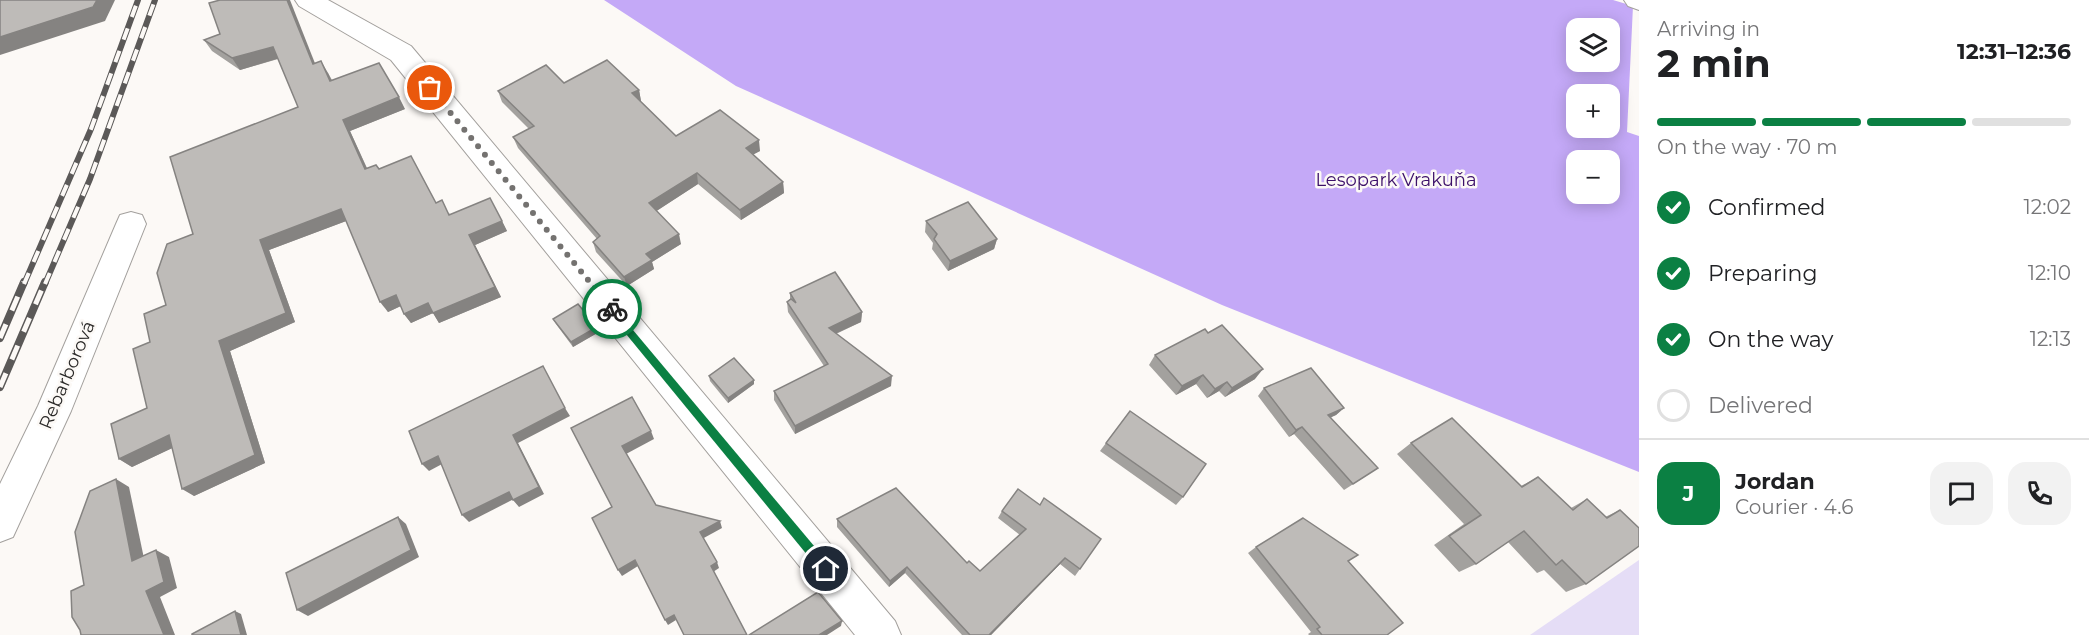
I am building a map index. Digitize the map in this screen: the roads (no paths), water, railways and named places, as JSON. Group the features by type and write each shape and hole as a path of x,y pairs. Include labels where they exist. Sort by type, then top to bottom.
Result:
{"street":[{"path":"308,0 401,52 881,635"},
{"name":"Rebarborová","path":"0,524 53,411 131,224"}],"railway":[{"path":"24,284 91,129 138,0"},
{"path":"45,284 90,179 155,0"},
{"path":"0,338 24,282"},
{"path":"0,387 45,282"}],"park label":[{"name":"Lesopark Vrakuňa","path":"1396,180"}]}
